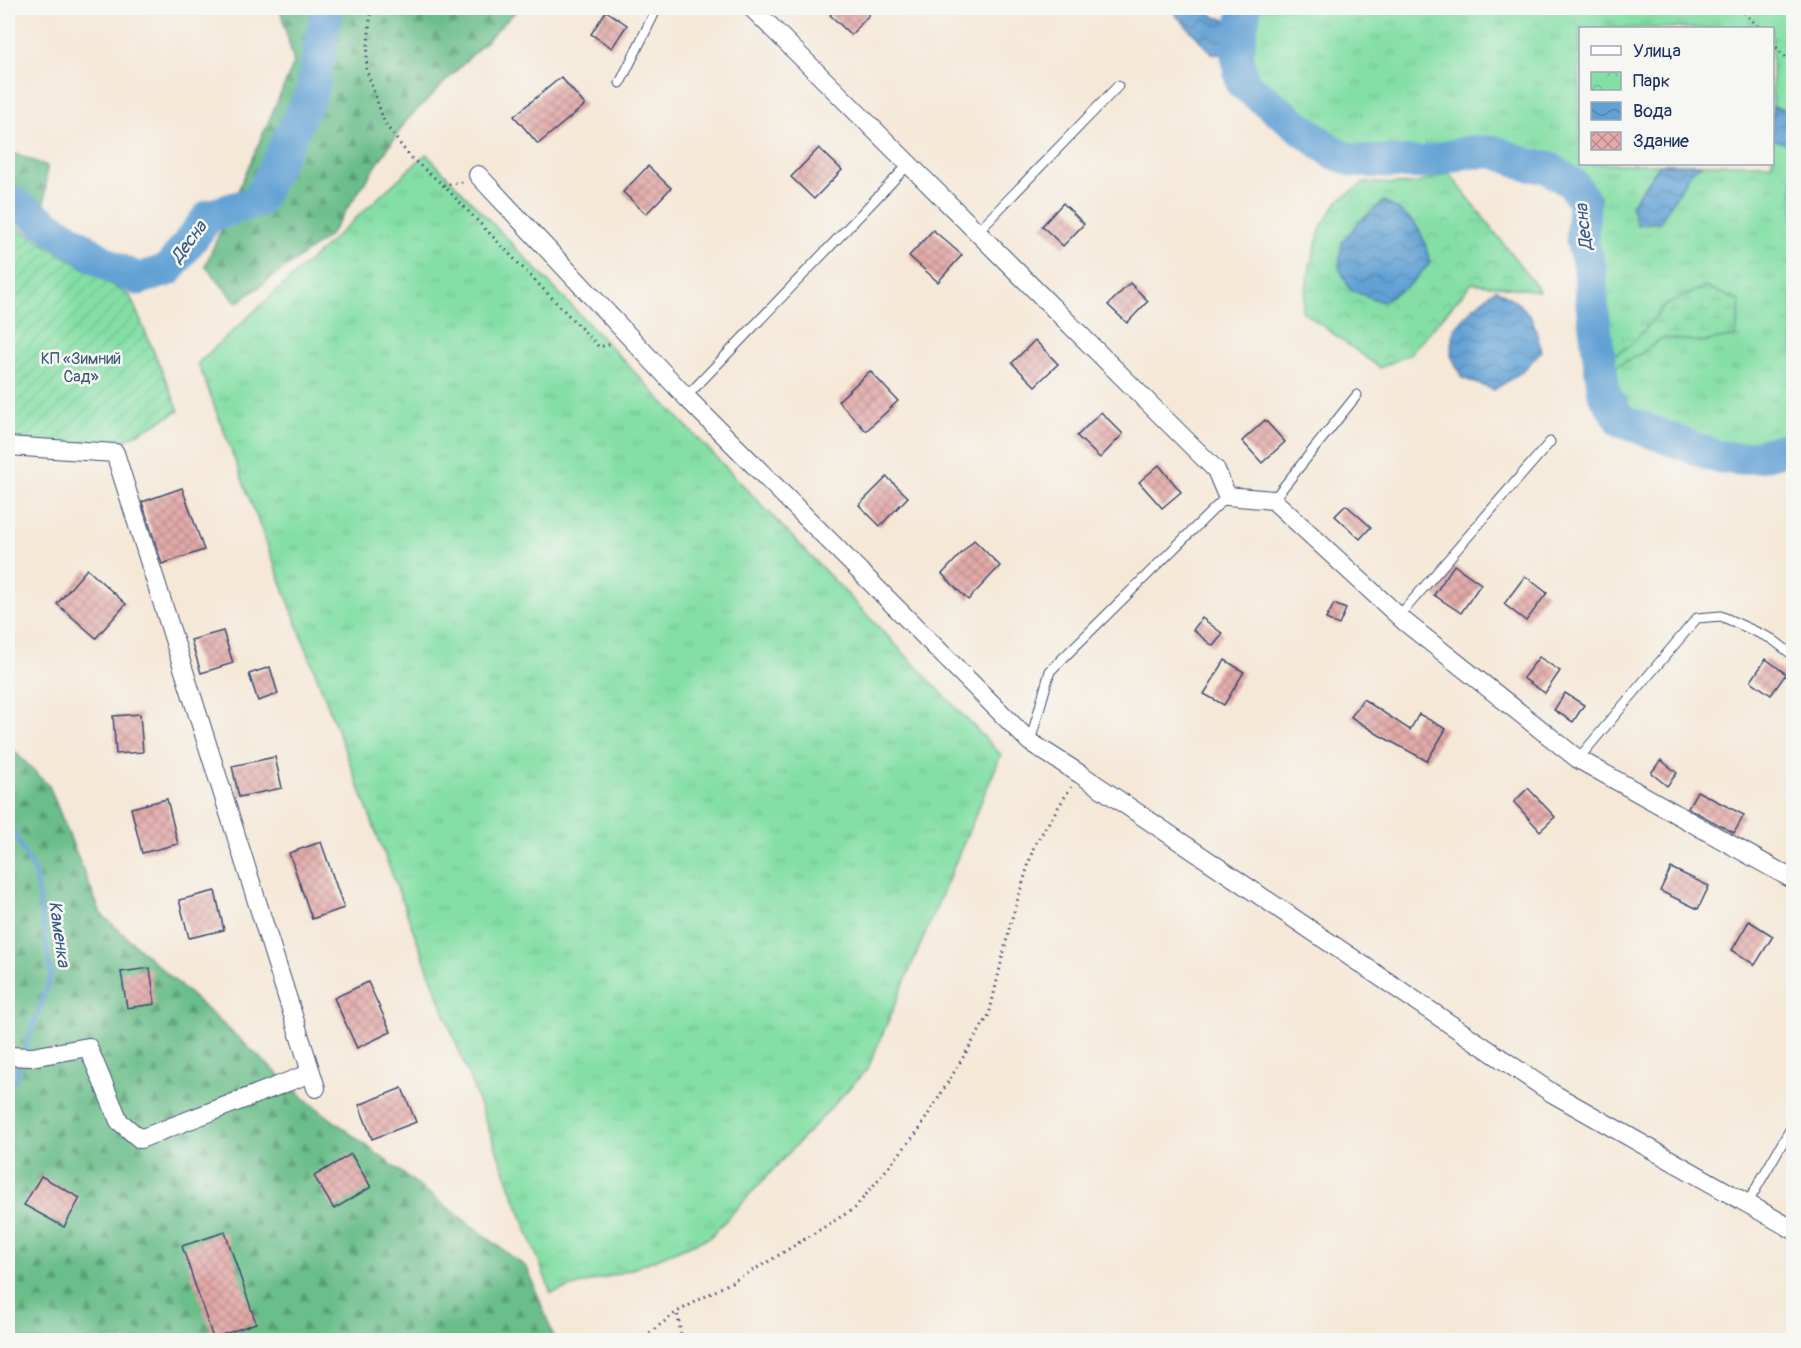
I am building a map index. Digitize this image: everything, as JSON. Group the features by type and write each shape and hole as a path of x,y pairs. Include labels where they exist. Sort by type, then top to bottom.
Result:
{"street":[{"path":"752,8 1216,470 1227,496 1273,500 1399,616 1578,759 1794,880"},
{"path":"478,175 686,397 1030,742 1552,1093 1794,1230"},
{"path":"8,446 115,453 314,1080 140,1139 119,1121 88,1047 32,1057 9,1056"}],"lane":[{"path":"620,83 657,8"},
{"path":"977,232 1118,86"},
{"path":"686,397 909,164"},
{"path":"1273,500 1358,395"},
{"path":"1399,616 1550,442"},
{"path":"1030,742 1050,671 1227,496"},
{"path":"1578,759 1697,618 1721,616 1772,639 1794,656"},
{"path":"1748,1204 1794,1123"}],"path":[{"path":"371,8 366,69 385,124 410,157 443,185 599,347 633,340"},
{"path":"1740,8 1758,27"},
{"path":"1774,44 1794,66"},
{"path":"443,185 464,182 478,175"},
{"path":"640,1341 677,1312 766,1263 855,1208 918,1131 989,1015 1010,925 1035,846 1080,774"},
{"path":"677,1312 682,1341"}],"green space":[{"path":"280,8 519,8 406,121 329,236 237,303 205,266 294,63"},
{"path":"1260,8 1793,8 1793,431 1737,444 1718,441 1632,409 1619,389 1607,304 1605,267 1597,239 1600,197 1584,173 1552,152 1533,150 1498,137 1466,137 1420,148 1357,146 1342,140 1256,75 1252,54"},
{"path":"8,151 47,166 43,230 8,217"},
{"path":"426,154 1001,755 868,1068 710,1237 627,1271 551,1293 198,363"},
{"path":"1449,173 1540,291 1472,283 1410,354 1380,368 1302,311 1310,267 1321,227 1338,201 1364,183 1415,184"},
{"name":"КП «Зимний Сад»","path":"8,222 130,296 179,411 120,443 8,448"},
{"path":"1704,287 1740,301 1736,336 1702,342 1662,338 1642,353 1602,374 1601,362 1631,345 1664,306"},
{"path":"8,745 49,786 101,914 309,1102 527,1268 555,1340 8,1340"}],"water":[{"path":"1174,8 1206,8 1215,17 1242,24 1237,55 1212,53 1176,15"},
{"path":"1774,107 1793,112 1793,147 1774,139"},
{"path":"1659,165 1701,165 1691,172 1660,222 1637,225 1631,205"},
{"path":"1384,201 1416,225 1424,240 1430,263 1411,284 1382,302 1350,290 1339,267 1342,242 1361,220"},
{"path":"1496,289 1528,313 1541,351 1523,371 1494,390 1462,378 1451,355 1454,329 1473,308"}],"building":[{"path":"837,8 861,8 869,15 851,35 830,15"},
{"path":"606,11 627,25 612,48 591,34"},
{"path":"561,77 585,105 538,144 514,116"},
{"path":"819,148 842,170 814,199 791,177"},
{"path":"648,166 671,188 646,214 623,192"},
{"path":"1063,203 1084,224 1063,246 1042,226"},
{"path":"933,230 962,255 938,282 909,256"},
{"path":"1130,283 1148,301 1127,323 1108,305"},
{"path":"1035,340 1058,364 1035,386 1012,363"},
{"path":"870,371 898,401 866,431 838,401"},
{"path":"1101,412 1123,434 1100,458 1077,436"},
{"path":"1265,420 1285,442 1262,463 1242,441"},
{"path":"1159,465 1181,492 1162,508 1139,482"},
{"path":"887,477 908,497 880,526 859,505"},
{"path":"182,488 204,550 162,564 142,502"},
{"path":"1346,505 1371,527 1360,539 1335,516"},
{"path":"974,540 1000,566 968,600 942,574"},
{"path":"1454,565 1481,584 1461,613 1434,595"},
{"path":"87,569 126,604 96,638 57,604"},
{"path":"1525,576 1547,593 1526,621 1504,604"},
{"path":"1334,604 1346,609 1339,625 1326,619"},
{"path":"1202,618 1223,634 1213,646 1193,630"},
{"path":"223,631 233,663 201,673 191,640"},
{"path":"1539,657 1560,671 1545,693 1523,678"},
{"path":"1766,659 1786,674 1771,695 1751,681"},
{"path":"1225,660 1244,672 1224,705 1204,694"},
{"path":"270,667 278,694 258,701 249,674"},
{"path":"1565,693 1584,705 1573,722 1554,710"},
{"path":"1363,699 1410,730 1419,714 1446,729 1427,761 1351,717"},
{"path":"140,714 143,752 116,754 113,716"},
{"path":"275,757 282,788 239,797 232,766"},
{"path":"1661,760 1677,773 1667,786 1651,773"},
{"path":"1528,788 1555,817 1540,831 1514,802"},
{"path":"1697,791 1744,815 1734,833 1688,808"},
{"path":"167,799 178,844 142,853 131,808"},
{"path":"321,842 344,908 312,919 289,853"},
{"path":"1671,868 1709,886 1698,909 1660,891"},
{"path":"215,891 224,930 189,938 179,900"},
{"path":"1749,921 1773,936 1755,965 1732,950"},
{"path":"150,968 155,1004 127,1008 121,972"},
{"path":"368,982 391,1032 357,1048 334,998"},
{"path":"402,1088 416,1122 372,1139 359,1105"},
{"path":"351,1154 371,1187 334,1209 314,1176"},
{"path":"41,1176 80,1198 64,1227 24,1205"},
{"path":"225,1232 256,1323 213,1338 182,1246"}],"waterway":[{"name":"Десна","path":"8,199 112,267 138,279 168,270 209,216 258,201 312,92 327,8"},
{"name":"Десна","path":"1245,8 1237,55 1242,83 1334,153 1354,161 1422,163 1468,152 1495,152 1529,165 1547,167 1573,184 1584,201 1582,241 1590,269 1592,305 1604,394 1622,421 1715,456 1737,459 1794,447"},
{"name":"Каменка","path":"8,822 35,873 51,976 24,1052"},
{"name":"Каменка","path":"8,1082 14,1082 21,1061"}]}
